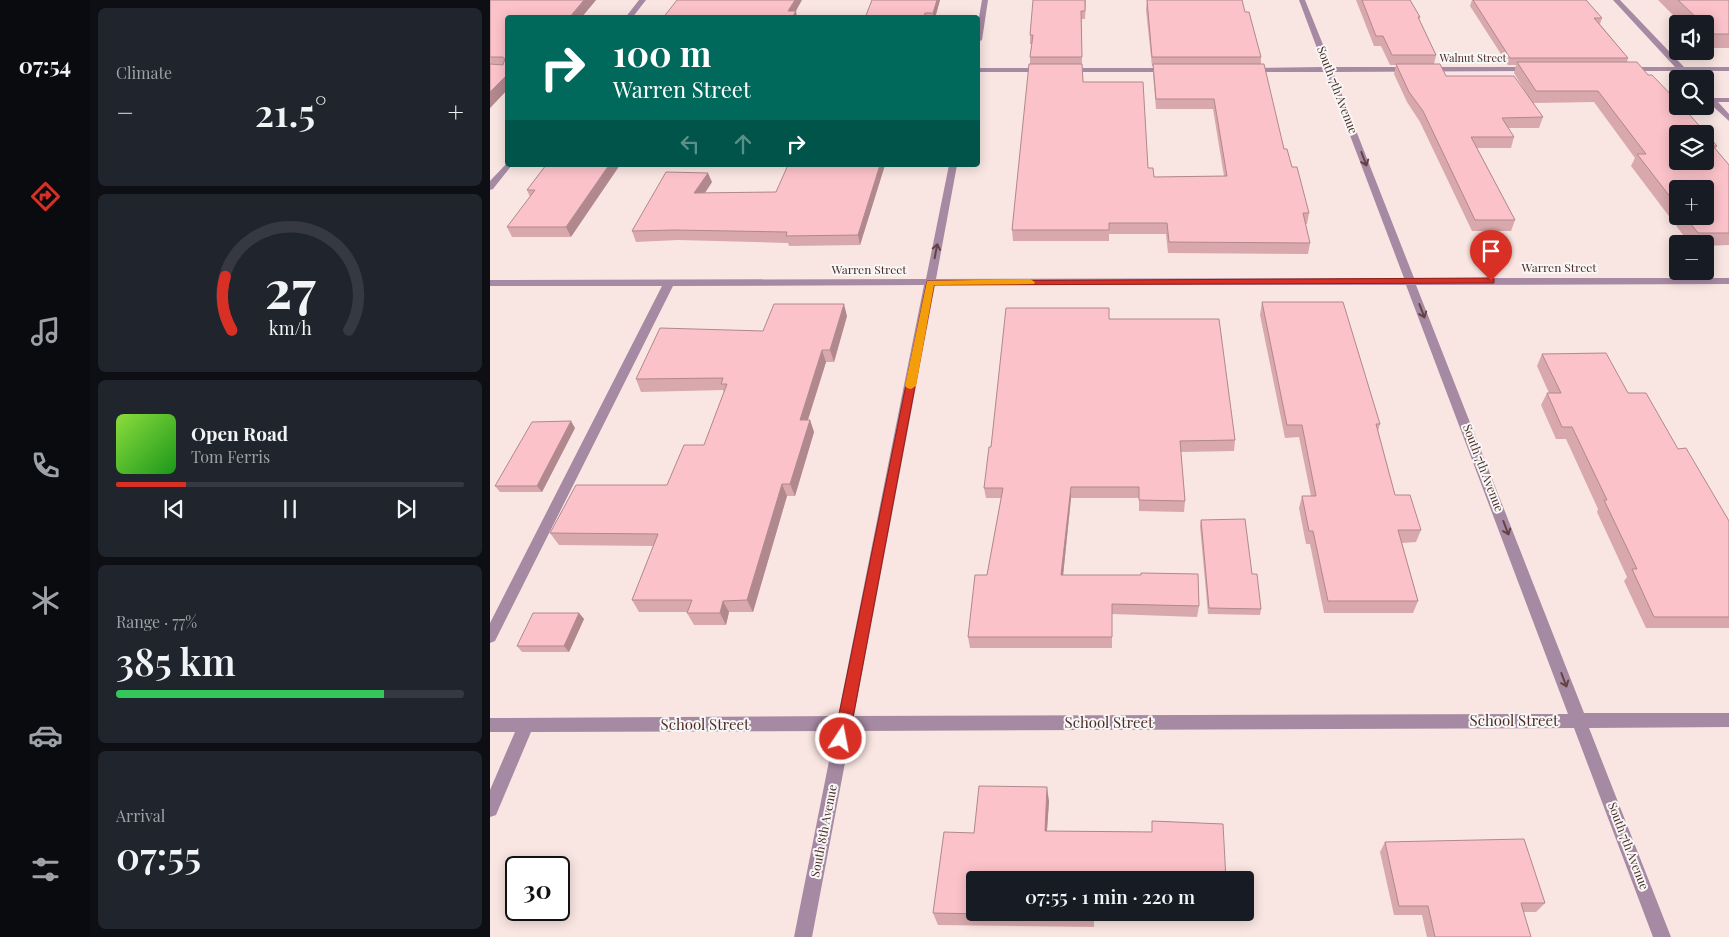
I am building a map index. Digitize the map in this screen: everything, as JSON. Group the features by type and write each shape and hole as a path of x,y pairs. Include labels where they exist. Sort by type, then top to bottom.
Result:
{"street":[{"path":"630,15 643,0"},
{"path":"980,29 985,0"},
{"name":"South 7th Avenue","path":"1302,0 1662,937"},
{"path":"1616,0 1681,69"},
{"path":"1622,69 1729,68"},
{"name":"Walnut Street","path":"1237,70 1544,69"},
{"path":"980,70 1051,70"},
{"path":"1060,70 1178,70"},
{"path":"1714,98 1729,100"},
{"path":"1714,103 1729,119"},
{"path":"490,187 506,167"},
{"name":"South 8th Avenue","path":"803,937 953,167"},
{"name":"Warren Street","path":"490,283 1729,280"},
{"path":"490,637 669,283"},
{"name":"School Street","path":"490,725 1729,720"},
{"path":"490,809 526,725"}],"building":[{"path":"490,0 584,0 572,15 505,15 505,59 503,57 490,57"},
{"path":"677,0 795,0 788,11 796,11 794,15 665,15"},
{"path":"872,0 937,0 933,13 925,13 925,15 866,15"},
{"path":"1033,0 1085,0 1085,11 1081,11 1082,57 1030,57 1033,35 1030,35"},
{"path":"1147,0 1242,0 1245,12 1249,12 1261,57 1152,57"},
{"path":"1362,0 1410,0 1420,17 1418,17 1436,55 1392,55 1383,36 1376,36"},
{"path":"1473,0 1586,0 1602,18 1594,18 1628,58 1510,58"},
{"path":"1678,0 1729,0 1729,34 1714,34 1714,15 1694,15"},
{"path":"505,59 505,77 490,92 490,64 503,65"},
{"path":"1517,62 1637,62 1648,75 1652,75 1669,93 1669,115 1690,115 1699,125 1669,125 1669,170 1714,170 1714,147 1729,165 1729,233 1698,233 1692,225 1714,225 1714,180 1669,180 1669,195 1637,154 1646,154 1598,91 1536,91"},
{"path":"1029,64 1082,64 1083,82 1143,82 1148,168 1153,168 1154,177 1227,176 1214,99 1156,99 1153,64 1264,64 1284,149 1287,149 1292,167 1297,167 1309,213 1303,213 1310,243 1169,242 1167,223 1109,223 1109,230 1012,230"},
{"path":"1396,64 1440,64 1446,76 1514,76 1543,117 1502,118 1514,137 1471,137 1515,220 1475,220 1423,111 1409,92"},
{"path":"544,167 608,167 566,227 507,227 535,190 527,190"},
{"path":"787,167 879,167 858,235 786,236 787,232 632,231 666,172 708,173 694,193 776,192"},
{"path":"1262,302 1343,302 1380,424 1376,424 1395,495 1410,495 1421,530 1398,530 1418,601 1328,601 1313,531 1309,531 1302,496 1316,496 1302,425 1287,425"},
{"path":"774,304 844,304 830,350 822,350 800,420 810,420 790,484 782,484 747,600 723,601 720,613 687,613 692,600 632,600 658,534 550,533 576,485 667,485 684,445 704,445 727,384 721,384 723,378 636,379 660,328 763,331"},
{"path":"1006,308 1109,308 1109,319 1219,319 1235,440 1180,441 1185,501 1139,500 1139,487 1071,487 1061,575 1198,574 1199,606 1112,604 1112,637 968,637 975,575 987,575 1003,488 984,488 989,447 991,447"},
{"path":"1606,353 1628,393 1646,393 1678,449 1686,448 1729,521 1729,617 1654,617 1632,569 1637,569 1572,427 1562,427 1547,393 1561,393 1542,354"},
{"path":"571,421 537,486 495,486 532,422"},
{"path":"1245,519 1252,574 1257,574 1261,609 1209,608 1201,520"},
{"path":"533,613 579,613 564,646 517,646"},
{"path":"979,786 1047,787 1045,831 1152,832 1152,821 1223,824 1226,871 966,871 966,914 933,913 944,832 974,833"},
{"path":"1524,839 1545,903 1521,903 1531,937 1435,937 1428,906 1399,906 1385,842"}],"slow traffic":[{"path":"911,386 930,282 1030,282"}],"route":[{"path":"841,739 930,282 1491,281"}]}
